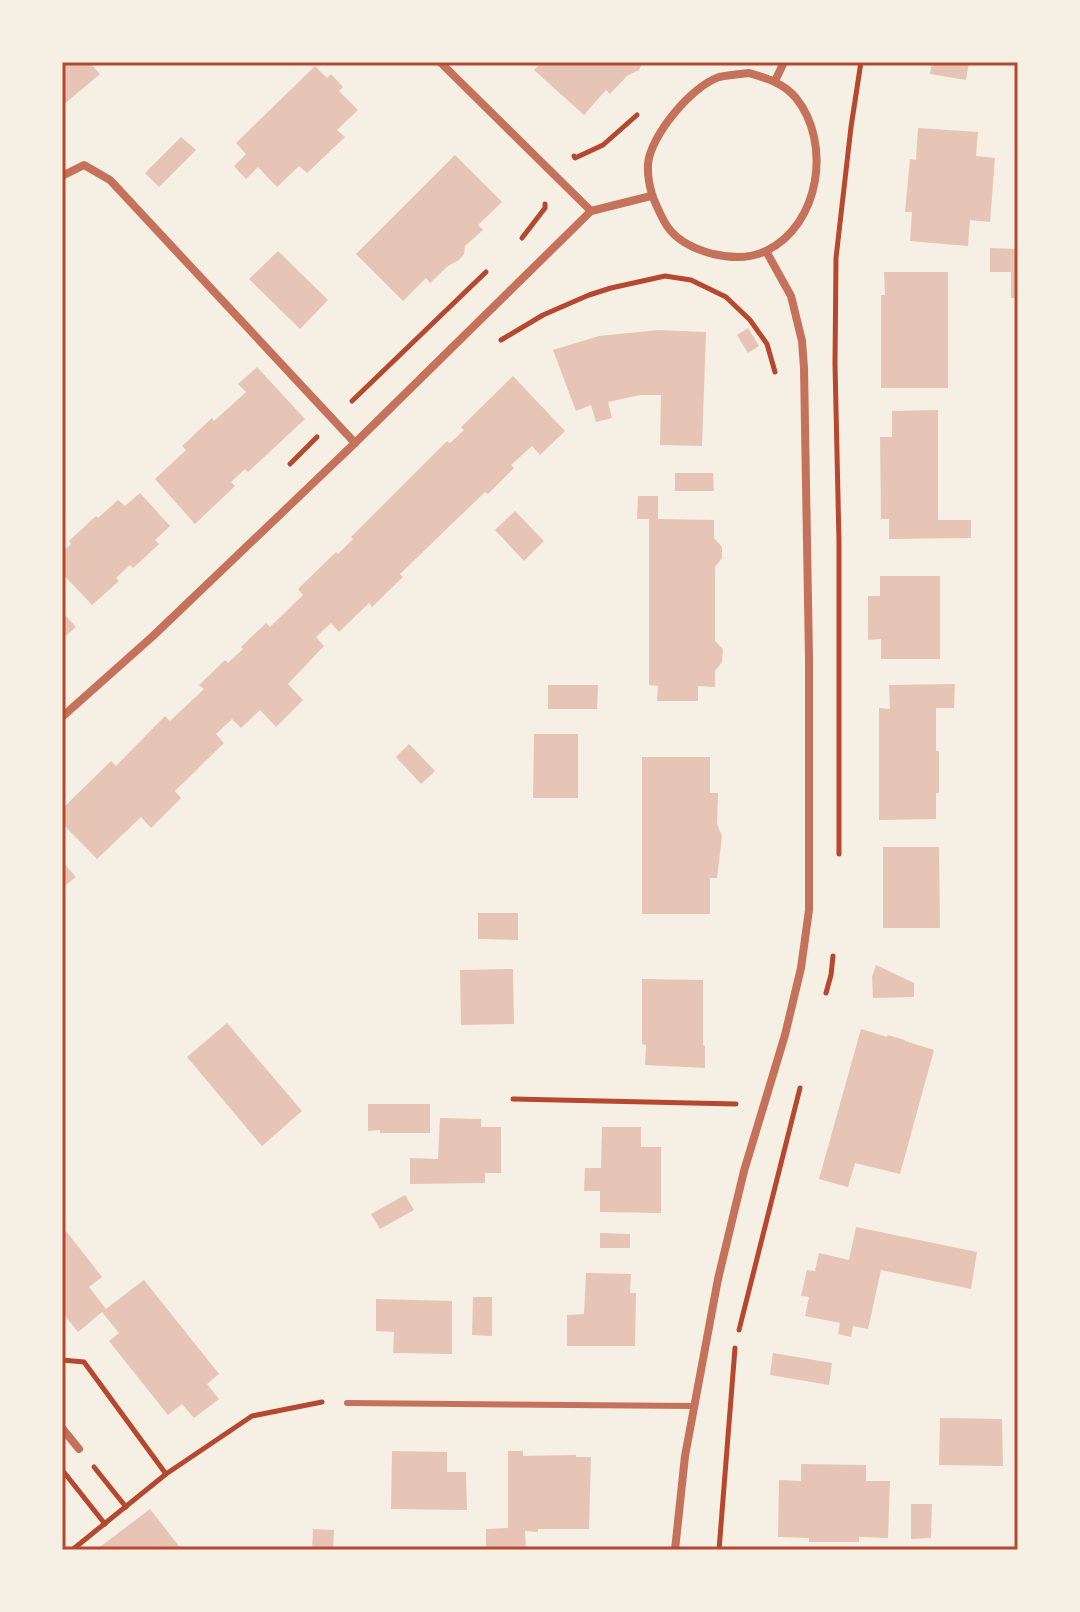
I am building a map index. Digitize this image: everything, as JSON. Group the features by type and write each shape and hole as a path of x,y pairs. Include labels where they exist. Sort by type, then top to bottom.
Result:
{"street":[{"path":"440,62 591,211"},
{"path":"775,81 784,62"},
{"path":"749,73 775,81 795,97 814,135 817,160 812,196 799,222 785,239 766,251 748,257 728,257 685,244 667,227 651,196 648,161 662,128 703,86 718,78 749,73"},
{"path":"62,176 84,165 110,180 355,443"},
{"path":"62,717 153,636 355,443 591,211 651,196"},
{"path":"675,1550 685,1456 718,1279 738,1195 785,1035 801,968 809,910 804,368 802,341 791,296 766,251"},
{"path":"62,1428 79,1449"}],"lane":[{"path":"347,1403 693,1406"}],"path":[{"path":"835,364 836,258 861,62"},
{"path":"565,147 575,158 603,145 645,107"},
{"path":"589,295 665,276 691,280 726,297 750,320 767,344 776,387"},
{"path":"513,1099 739,1105"},
{"path":"719,1550 736,1342"},
{"path":"62,1360 84,1362 166,1474"},
{"path":"72,1550 166,1474 252,1416 328,1401 347,1403"},
{"path":"79,1449 126,1507"},
{"path":"62,1470 105,1524"}],"building":[{"path":"62,62 89,62 100,74 62,106"},
{"path":"542,62 643,62 639,70 627,76 610,94 606,90 584,115 534,70"},
{"path":"932,62 969,62 966,80 930,74"},
{"path":"315,66 327,78 331,74 343,87 339,91 358,110 337,130 345,137 307,173 299,166 277,187 258,167 246,179 234,166 246,154 236,143"},
{"path":"918,128 978,132 976,156 995,158 990,222 970,220 968,246 910,241 912,212 905,212 910,159 916,160"},
{"path":"181,137 196,150 159,187 145,173"},
{"path":"455,155 502,202 478,225 483,230 465,246 459,260 430,283 426,278 403,301 356,254"},
{"path":"990,248 1018,249 1018,298 1011,298 1011,272 990,272"},
{"path":"278,251 328,300 300,329 249,279"},
{"path":"884,272 948,272 948,388 881,388 881,295 885,295"},
{"path":"748,328 759,346 748,353 737,335"},
{"path":"658,330 706,332 702,446 660,445 661,395 640,395 608,402 612,418 596,422 591,405 576,411 553,350 599,336"},
{"path":"257,367 305,419 248,472 245,469 231,482 235,486 195,524 155,479 186,450 182,446 246,392 238,384"},
{"path":"513,376 565,431 540,455 532,446 511,465 514,468 400,574 403,577 372,607 369,603 339,632 331,623 316,637 324,646 288,684 303,700 276,727 260,710 241,728 232,719 216,734 224,743 175,791 181,798 151,828 141,817 97,859 62,823 62,809 111,761 116,766 165,716 170,721 204,689 199,685 225,660 228,663 266,623 270,627 303,595 298,589 336,552 338,554 353,539 351,537 447,441 450,443 464,430 461,427"},
{"path":"938,410 938,520 971,520 971,538 889,539 889,519 881,519 880,437 892,437 892,411"},
{"path":"675,473 713,473 714,491 675,491"},
{"path":"140,493 170,526 155,540 159,544 133,568 130,565 116,578 119,581 92,605 62,573 62,552 71,544 69,541 96,516 98,518 118,500 125,506"},
{"path":"638,496 658,496 658,519 714,520 714,538 722,547 722,558 715,567 715,641 723,649 722,662 715,671 715,687 698,686 698,701 657,701 658,686 649,685 649,519 637,519"},
{"path":"515,511 544,541 524,561 495,530"},
{"path":"880,576 940,576 940,659 881,659 881,639 868,640 868,596 880,596"},
{"path":"62,612 76,627 62,639"},
{"path":"955,684 954,708 936,708 939,793 936,793 936,819 879,820 879,708 890,709 889,685"},
{"path":"548,685 598,685 597,709 548,709"},
{"path":"534,734 578,734 578,798 533,798"},
{"path":"409,744 435,771 421,784 396,757"},
{"path":"642,757 710,757 710,793 718,793 717,824 722,836 717,878 710,878 710,914 642,914"},
{"path":"883,847 939,847 940,928 883,928"},
{"path":"62,861 76,877 62,888"},
{"path":"478,913 518,913 518,940 478,939"},
{"path":"876,965 914,983 914,997 873,998 872,977"},
{"path":"513,969 514,1024 461,1025 460,970"},
{"path":"642,979 703,980 705,1068 645,1065"},
{"path":"227,1023 302,1111 262,1146 187,1057"},
{"path":"861,1029 934,1050 900,1174 855,1163 848,1187 819,1179"},
{"path":"368,1104 430,1104 430,1133 368,1131"},
{"path":"440,1118 481,1119 481,1127 501,1127 501,1173 485,1173 485,1183 410,1184 410,1158 438,1159"},
{"path":"602,1127 641,1127 641,1147 661,1147 661,1213 600,1212 600,1191 584,1191 585,1168 601,1168"},
{"path":"405,1195 414,1210 380,1229 371,1214"},
{"path":"62,1226 102,1277 89,1287 106,1309 144,1280 219,1374 207,1384 219,1399 194,1418 182,1404 168,1415 109,1341 119,1333 102,1312 78,1332 62,1312"},
{"path":"856,1227 977,1252 971,1289 881,1270 868,1329 853,1326 851,1337 838,1334 840,1323 805,1316 809,1297 801,1296 807,1270 815,1271 819,1253 849,1260"},
{"path":"600,1233 630,1234 630,1248 600,1248"},
{"path":"586,1273 631,1274 630,1293 636,1293 635,1346 567,1346 567,1315 584,1314"},
{"path":"473,1297 492,1297 492,1336 472,1335"},
{"path":"376,1299 452,1301 452,1354 393,1353 394,1332 376,1331"},
{"path":"773,1353 832,1363 829,1385 770,1375"},
{"path":"940,1418 1002,1419 1003,1466 939,1465"},
{"path":"392,1451 447,1452 447,1472 466,1472 467,1510 391,1509"},
{"path":"508,1451 523,1451 523,1456 591,1457 589,1529 525,1531 526,1550 486,1550 486,1529 508,1528"},
{"path":"801,1464 866,1465 866,1481 890,1481 888,1538 859,1537 859,1542 809,1542 809,1538 778,1537 779,1480 801,1481"},
{"path":"911,1504 932,1504 931,1538 911,1539"},
{"path":"150,1509 182,1550 96,1550"},
{"path":"313,1529 334,1530 333,1550 312,1550"}]}
